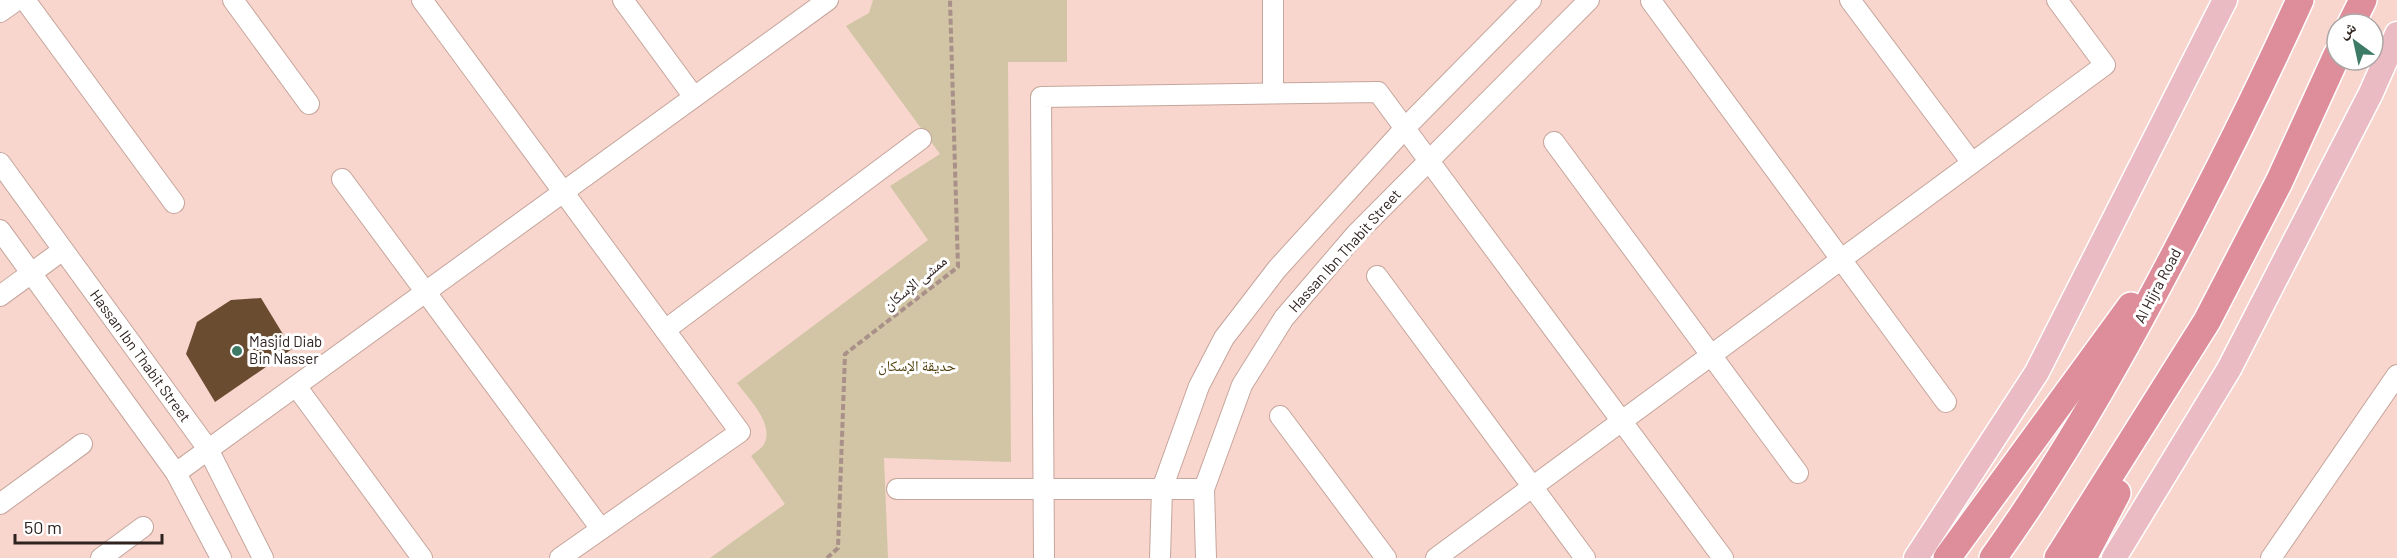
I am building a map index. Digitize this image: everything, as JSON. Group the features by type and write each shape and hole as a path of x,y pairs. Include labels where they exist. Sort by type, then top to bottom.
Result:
{"highway":[{"name":"Al Hijra Road","path":"1993,558 2084,420 2150,304 2265,79 2300,0"},
{"path":"2058,558 2173,379 2207,321 2279,183 2329,72"},
{"path":"1947,558 2138,297 2212,182"},
{"path":"2083,558 2173,379"}],"main road":[{"path":"1916,558 2037,372 2225,0"},
{"path":"2114,558 2229,369 2371,93 2397,34"}],"street":[{"path":"0,12 17,0"},
{"path":"25,0 174,202"},
{"path":"233,0 309,104"},
{"path":"422,0 740,432 560,558"},
{"path":"623,0 694,97"},
{"path":"176,473 828,0"},
{"path":"1273,0 1273,93"},
{"path":"1160,558 1161,489 1198,386 1224,338 1276,269 1406,127 1532,0"},
{"name":"Hassan Ibn Thabit Street","path":"1206,558 1204,489 1242,385 1284,318 1356,234 1589,0"},
{"path":"1850,0 1972,163"},
{"path":"1436,558 2105,65 2058,0"},
{"path":"1651,1 1946,402"},
{"path":"1044,558 1041,97 1378,92 1723,558"},
{"path":"665,330 921,139"},
{"path":"1554,142 1798,473"},
{"name":"Hassan Ibn Thabit Street","path":"0,164 208,449 263,558"},
{"path":"342,179 601,529"},
{"path":"0,230 176,473 221,558"},
{"path":"0,296 63,250"},
{"path":"1377,276 1585,558"},
{"path":"2281,554 2397,375"},
{"path":"296,386 422,558"},
{"path":"1281,416 1386,558"},
{"path":"0,504 82,444"},
{"path":"897,489 1204,489"},
{"path":"101,558 143,527"}],"path":[{"name":"ممشى الإسكان","path":"827,558 838,548 845,354 958,267 950,0"}],"green space":[{"name":"حديقة الإسكان","path":"873,0 1067,0 1067,62 1008,62 1011,462 884,458 888,558 710,558 785,504 751,456 762,447 766,439 766,431 760,413 737,383 928,240 890,186 940,154 846,26 869,13"}],"building":[{"name":"Masjid Diab Bin Nasser","path":"261,298 292,349 215,402 186,354 197,322 231,300"}],"place":[{"name":"Masjid Diab Bin Nasser","path":"237,351"}]}
